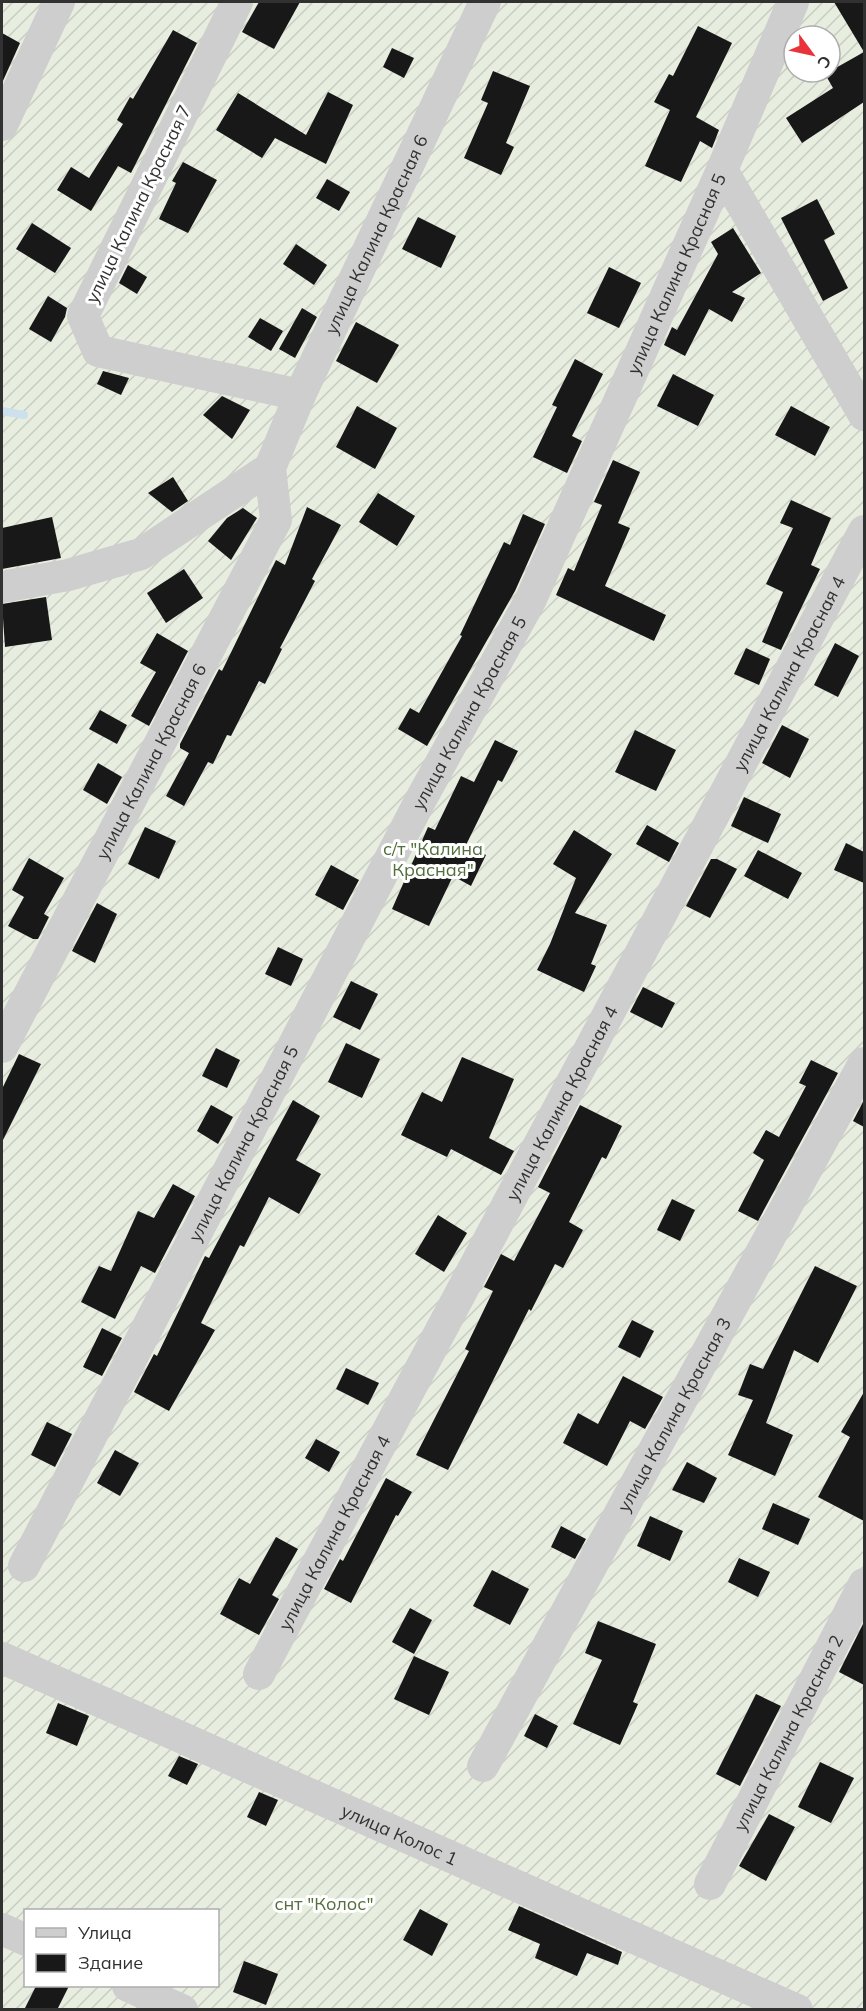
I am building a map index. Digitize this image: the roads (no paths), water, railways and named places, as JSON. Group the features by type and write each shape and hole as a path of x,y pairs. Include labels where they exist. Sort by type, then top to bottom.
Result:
{"street":[{"path":"2,124 59,2"},
{"name":"улица Калина Красная 7","path":"237,2 83,316 98,351 300,395"},
{"name":"улица Калина Красная 6","path":"2,1047 276,520 270,468 300,395 485,2"},
{"name":"улица Калина Красная 5","path":"24,1566 420,801 531,599 722,170 793,2"},
{"path":"722,170 864,415"},
{"path":"2,586 68,575 141,554 270,468"},
{"name":"улица Калина Красная 4","path":"259,1674 864,531"},
{"name":"улица Калина Красная 3","path":"483,1766 864,1063"},
{"name":"улица Калина Красная 2","path":"710,1884 864,1584"},
{"name":"улица Колос 1","path":"2,1658 797,2010"},
{"path":"2,1929 24,1939"},
{"path":"130,1987 182,2010"}],"waterway":[{"path":"2,411 24,415"}],"park label":[{"name":"с/т \"Калина Красная\"","path":"433,858"},
{"name":"снт \"Колос\"","path":"324,1903"}]}
